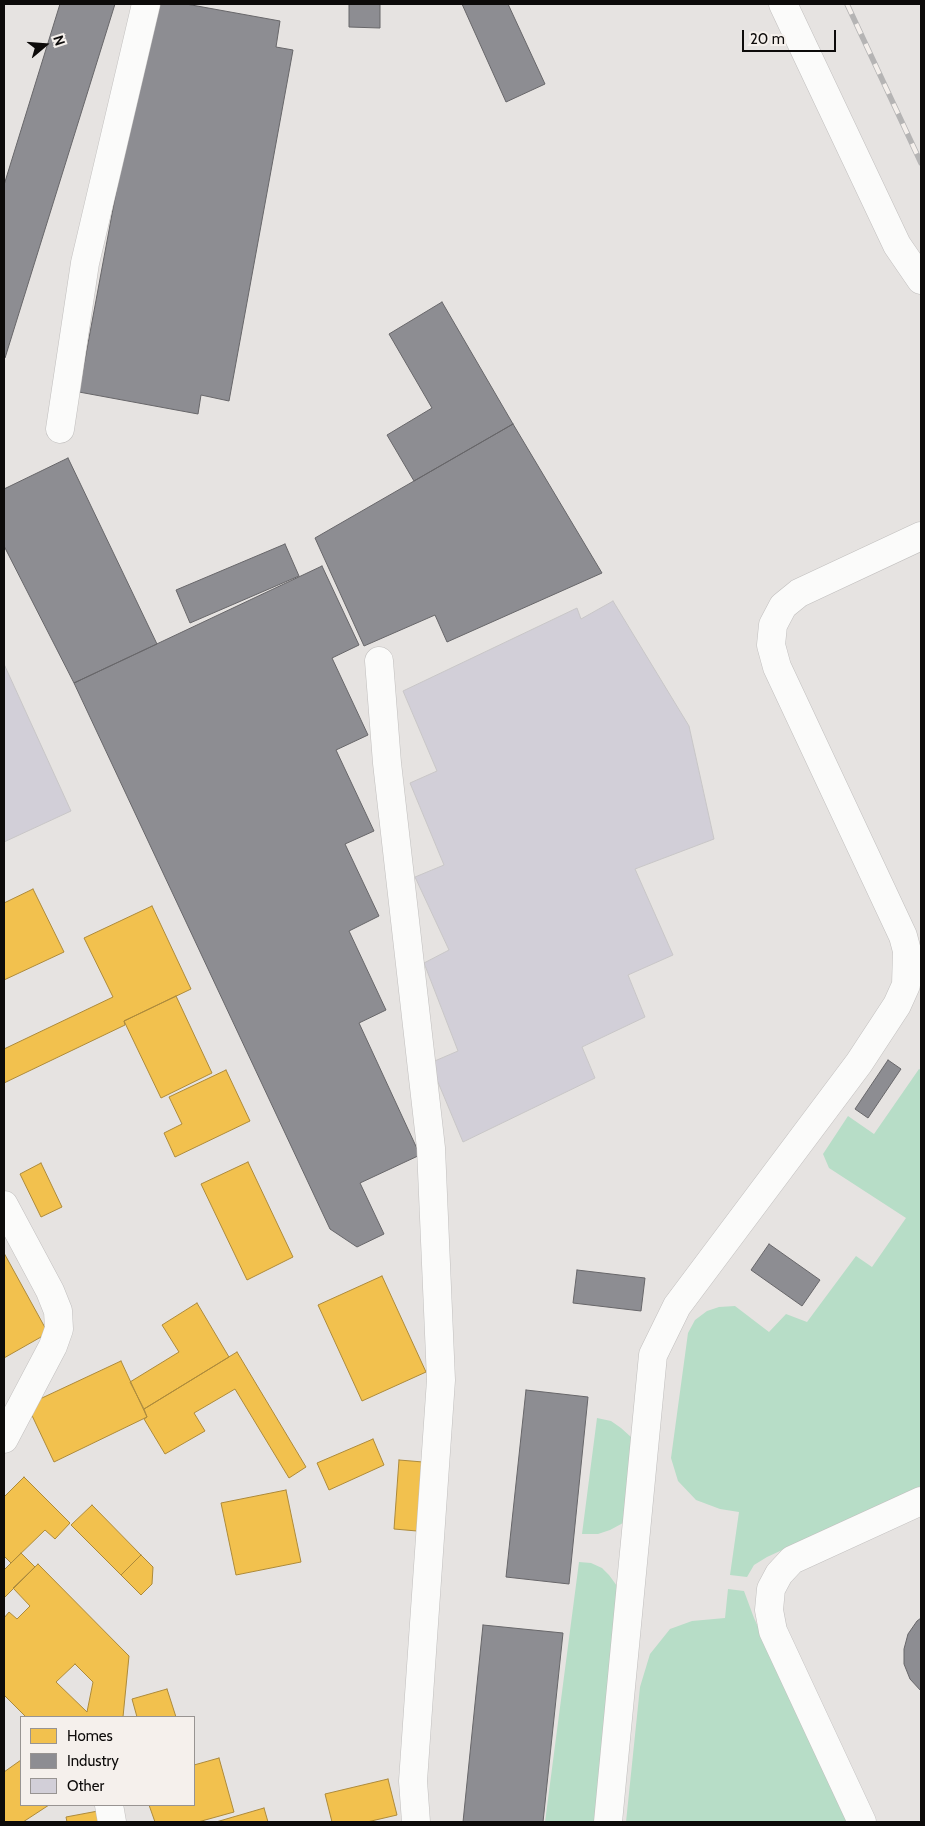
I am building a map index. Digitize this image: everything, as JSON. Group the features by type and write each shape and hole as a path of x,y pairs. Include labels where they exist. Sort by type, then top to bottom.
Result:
{"lane":[{"path":"60,430 85,263 146,4"},
{"path":"783,4 897,245 921,280"},
{"path":"608,1822 654,1355 677,1306 859,1063 897,1005 906,985 908,951 903,936 776,666 771,645 774,625 783,606 799,593 921,536"},
{"path":"379,661 387,763 431,1148 440,1380 413,1781 416,1822"},
{"path":"4,1205 50,1291 58,1311 60,1329 4,1439"},
{"path":"862,1822 773,1631 769,1610 771,1589 779,1574 792,1560 921,1500"},
{"path":"109,1806 112,1822"}],"green space":[{"path":"919,1069 921,1070 921,1486 767,1557 754,1565 747,1577 730,1575 739,1512 720,1509 696,1500 678,1481 671,1458 688,1333 695,1320 707,1311 719,1307 735,1306 769,1332 786,1314 807,1322 856,1256 872,1267 906,1218 829,1168 823,1154 848,1116 874,1134"},
{"path":"597,1418 611,1421 621,1428 631,1437 637,1451 631,1513 623,1523 610,1530 598,1534 582,1534"},
{"path":"579,1562 591,1563 602,1568 609,1575 617,1586 620,1611 596,1822 545,1822"},
{"path":"728,1589 744,1591 754,1618 847,1822 626,1822 640,1687 650,1654 670,1629 692,1621 725,1618"}],"building: Homes":[{"path":"33,889 64,952 4,980 4,903"},
{"path":"152,906 191,989 124,1021 125,1025 4,1083 4,1049 113,997 84,938"},
{"path":"176,996 212,1073 161,1098 124,1021"},
{"path":"226,1070 250,1121 175,1157 164,1133 182,1124 169,1097"},
{"path":"248,1162 293,1257 247,1280 201,1184"},
{"path":"41,1163 62,1207 41,1217 20,1174"},
{"path":"4,1253 48,1333 4,1358"},
{"path":"382,1276 426,1372 362,1401 318,1305"},
{"path":"197,1303 229,1357 144,1409 130,1382 179,1352 162,1325"},
{"path":"237,1352 306,1467 289,1478 235,1389 194,1413 205,1431 165,1454 144,1419 147,1417 144,1409"},
{"path":"121,1361 147,1417 54,1462 27,1405"},
{"path":"373,1439 384,1465 329,1490 317,1463"},
{"path":"399,1460 423,1462 417,1531 394,1529"},
{"path":"24,1477 70,1523 55,1539 45,1530 11,1563 4,1556 4,1497"},
{"path":"286,1490 301,1562 236,1575 221,1503"},
{"path":"92,1505 141,1555 121,1575 71,1525"},
{"path":"21,1553 35,1567 4,1598 4,1570"},
{"path":"141,1555 153,1567 152,1584 141,1595 121,1575"},
{"path":"38,1564 129,1656 123,1716 25,1716 4,1695 4,1618 9,1612 17,1619 30,1606 13,1588","holes":["75,1664 93,1682 87,1712 56,1682"]},
{"path":"167,1689 176,1716 137,1716 132,1699"},
{"path":"219,1758 234,1812 198,1822 155,1822 149,1806 195,1806 195,1765"},
{"path":"20,1761 20,1806 47,1806 23,1822 4,1822 4,1772"},
{"path":"388,1779 397,1815 367,1822 332,1822 325,1794"},
{"path":"264,1808 268,1822 216,1822"},
{"path":"98,1811 100,1822 67,1822 66,1817"}],"building: Industry":[{"path":"60,4 115,4 4,358 4,185"},
{"path":"151,4 186,4 280,21 276,47 293,50 229,401 201,395 198,414 79,392"},
{"path":"349,4 380,4 380,28 349,27"},
{"path":"462,4 508,4 545,84 506,102"},
{"path":"442,302 513,424 414,481 387,435 432,408 389,334"},
{"path":"513,424 602,573 447,642 435,615 364,646 315,538"},
{"path":"68,458 157,644 74,683 4,546 4,489"},
{"path":"285,544 299,576 190,623 176,590"},
{"path":"322,566 359,645 332,658 368,735 336,750 374,831 345,844 379,916 349,931 386,1010 359,1023 420,1155 360,1183 384,1234 357,1247 330,1229 74,683"},
{"path":"888,1060 901,1069 868,1118 855,1109"},
{"path":"769,1244 820,1280 802,1306 751,1270"},
{"path":"577,1270 645,1278 641,1311 573,1303"},
{"path":"526,1390 588,1397 569,1584 506,1577"},
{"path":"921,1618 921,1691 910,1679 904,1664 904,1649 908,1634"},
{"path":"483,1625 563,1633 543,1822 463,1822"}],"building: Other":[{"path":"613,601 689,726 714,839 635,869 673,955 628,975 645,1017 582,1047 595,1078 463,1142 430,1063 458,1051 424,963 449,950 415,877 444,865 410,783 437,771 403,691 577,608 581,619"},
{"path":"4,664 71,811 4,842"}],"railway":[{"path":"847,4 921,163"}]}
